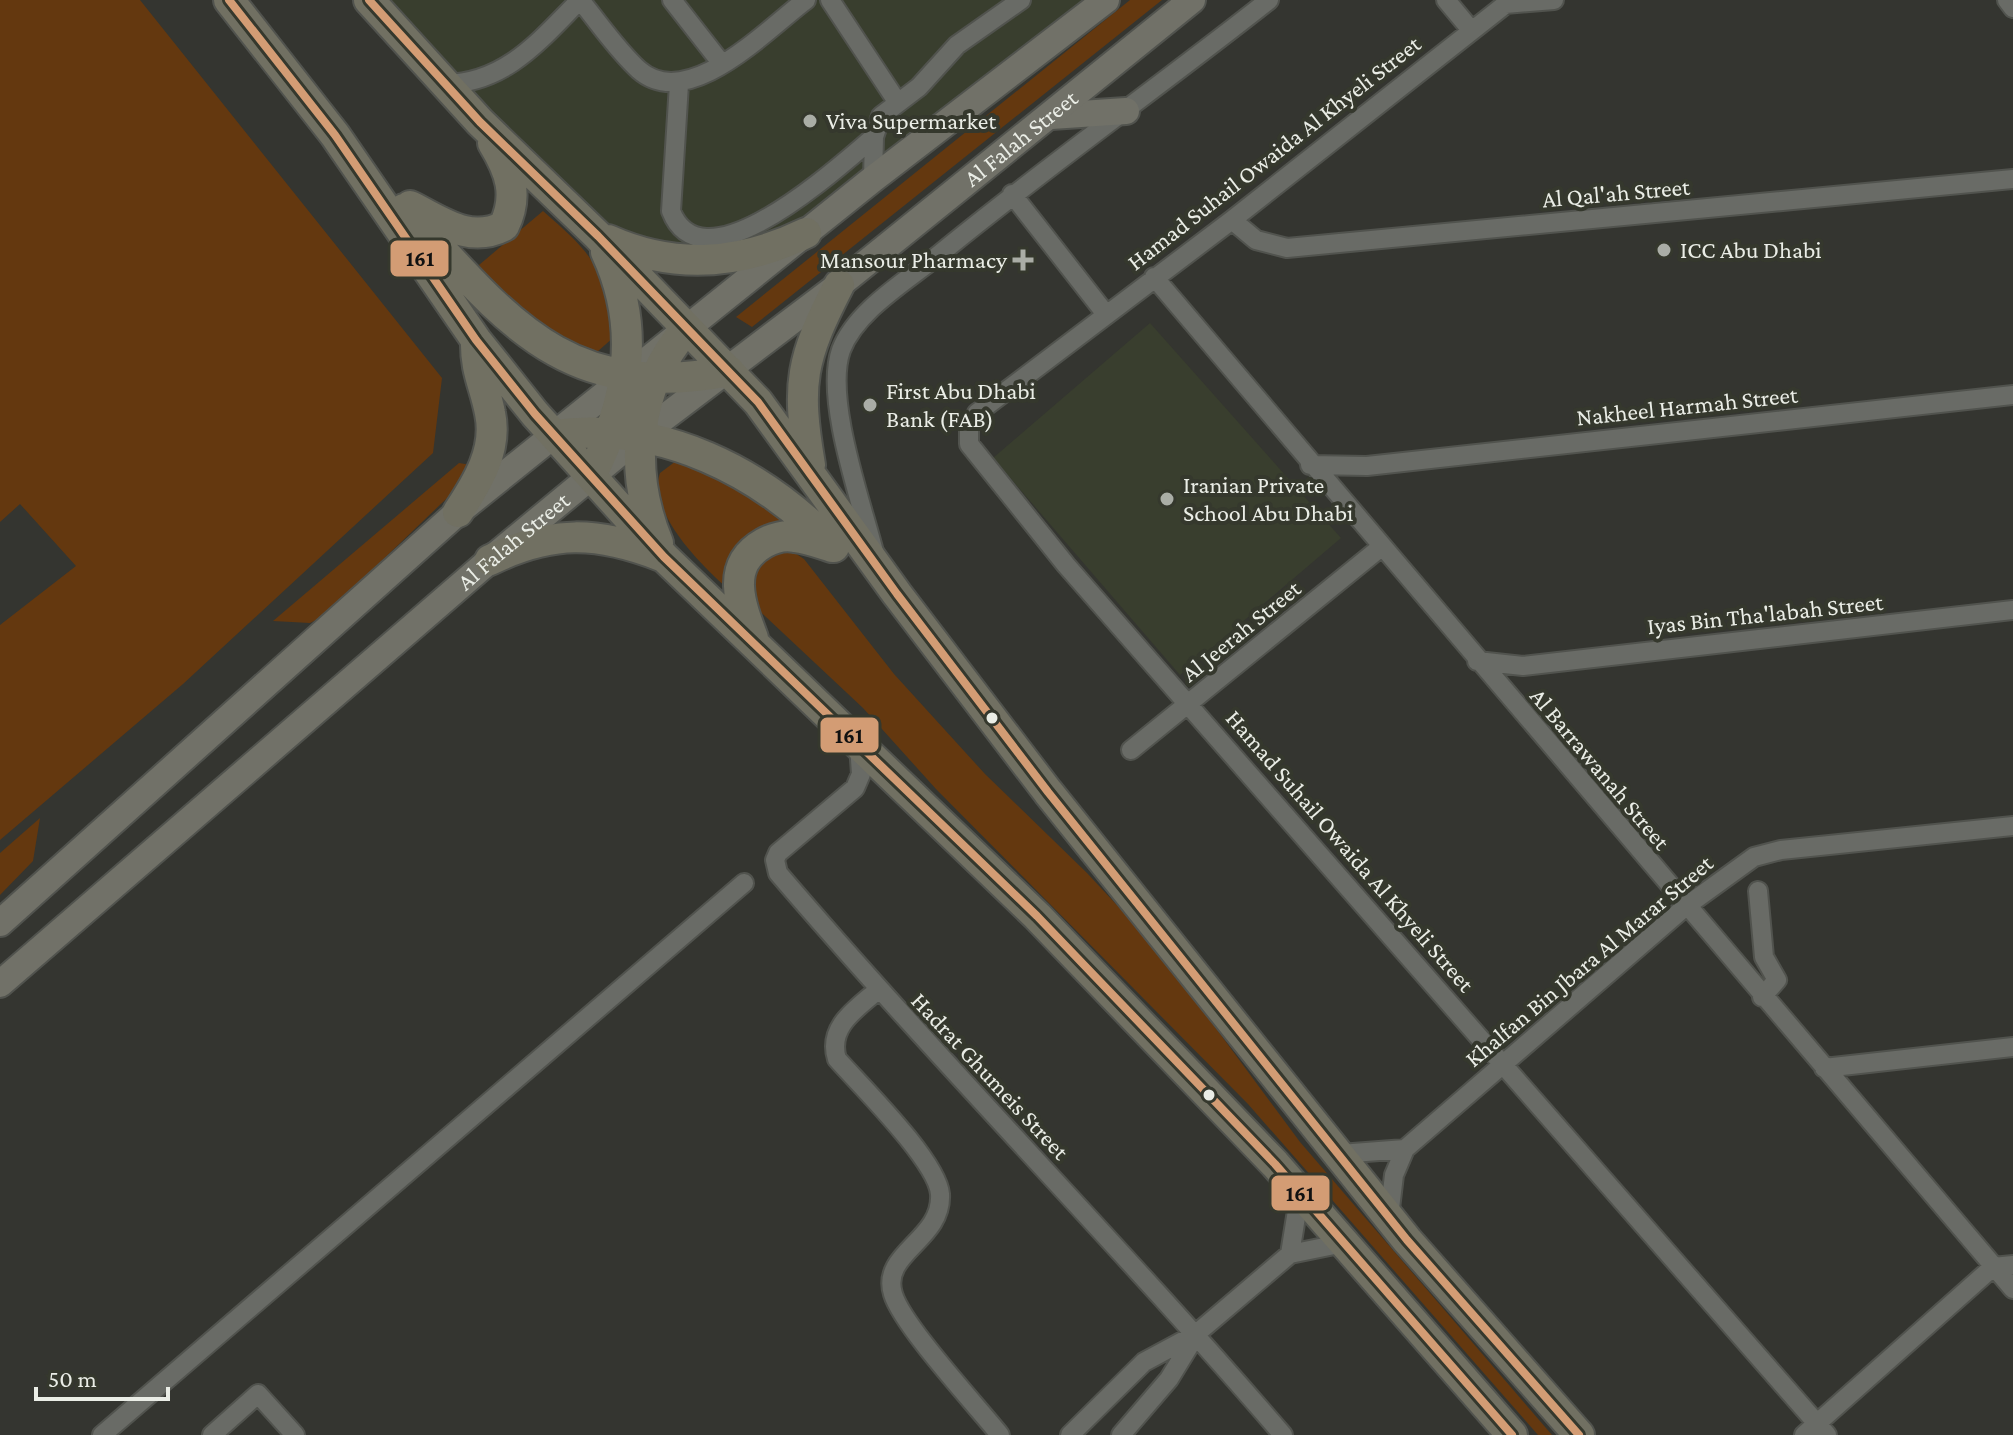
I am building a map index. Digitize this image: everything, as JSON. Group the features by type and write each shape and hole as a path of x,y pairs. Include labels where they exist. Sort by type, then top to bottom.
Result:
{"main road":[{"path":"229,0 335,135 476,340 554,435 664,557 1037,916 1300,1192 1512,1435"},
{"path":"369,0 480,122 598,236 758,402 811,471 897,594 1048,792 1389,1217 1579,1435"},
{"path":"0,923 458,512 554,435 663,361 687,328 873,179 1106,0"},
{"name":"Al Falah Street","path":"626,434 729,371 1192,0"},
{"path":"1051,116 1126,111"},
{"path":"394,198 465,233 490,233 504,226 514,198 508,167 480,122"},
{"path":"335,135 514,325 570,360 640,378 729,371"},
{"path":"598,236 630,250 664,259 701,262 736,259 772,250 806,233"},
{"path":"591,476 626,434 640,378 629,338 624,303 598,236"},
{"path":"811,471 803,423 801,381 814,335 839,285"},
{"path":"458,512 482,475 491,434 491,414 475,367 476,340"},
{"path":"554,435 626,434 716,460 749,477 790,505 864,577 897,594"},
{"path":"626,434 664,557"},
{"name":"Al Falah Street","path":"0,984 591,476"},
{"path":"490,560 521,545 555,537 587,536 626,543 664,557"},
{"path":"755,643 740,605 738,584 739,571 750,550 771,539 792,536 834,547"}],"street":[{"path":"445,84 474,81 502,71 525,54 580,0 641,72 659,81 679,84 708,75 806,0"},
{"path":"672,0 722,64"},
{"path":"830,0 898,103"},
{"path":"873,179 874,137 881,116 919,87 957,45 1021,0"},
{"path":"878,566 838,413 840,352 861,320 1012,194 1126,111 1269,0"},
{"path":"1446,0 1471,30"},
{"path":"1508,2 1554,0"},
{"path":"2007,0 2013,8"},
{"name":"Hamad Suhail Owaida Al Khyeli Street","path":"1508,2 1232,220 1105,313 977,413 969,427 969,444 1066,565 1504,1064 1816,1431"},
{"path":"679,84 671,211 675,221 697,235 718,237 758,226 874,137"},
{"name":"Al Qal'ah Street","path":"1232,220 1256,240 1287,248 2013,179"},
{"path":"1012,194 1105,313"},
{"name":"Al Barrawanah Street","path":"1154,277 1380,548 2013,1289"},
{"name":"Nakheel Harmah Street","path":"1310,465 1367,466 2013,395"},
{"path":"1338,498 1348,478 1367,466"},
{"name":"Al Jeerah Street","path":"1131,750 1380,548"},
{"name":"Iyas Bin Tha'labah Street","path":"1477,661 1523,666 2013,610"},
{"path":"1505,694 1509,681 1523,666"},
{"name":"Hadrat Ghumeis Street","path":"858,742 861,774 855,788 778,853 775,860 778,873 878,990 1196,1334 1283,1435"},
{"name":"Khalfan Bin Jbara Al Marar Street","path":"1405,1149 1685,907 1754,857 1767,852 2013,826"},
{"path":"102,1435 744,883"},
{"path":"1758,891 1764,957 1777,980 1775,987 1762,997"},
{"path":"878,990 846,1018 833,1046 837,1059 927,1163 940,1195 936,1218 928,1233 895,1264 892,1292 918,1333 1000,1435"},
{"path":"1824,1068 2013,1047"},
{"path":"1340,1154 1373,1155 1405,1149"},
{"path":"1389,1217 1394,1175 1405,1149"},
{"path":"1290,1254 1300,1192"},
{"path":"1070,1435 1144,1362 1196,1334 1290,1254 1344,1243"},
{"path":"1816,1431 1993,1267 2013,1265"},
{"path":"1121,1435 1169,1379 1196,1334"},
{"path":"212,1435 258,1394 295,1435"}],"shaded area":[{"path":"0,0 140,0 442,378 433,453 183,684 0,840 0,625 76,566 20,504 0,522"},
{"path":"384,0 1092,0 789,235 707,256 611,235 519,145"},
{"path":"1130,0 1162,0 752,327 736,317"},
{"path":"543,211 586,253 600,278 614,337 597,352 563,338 530,319 502,294 479,265"},
{"name":"Iranian Private School Abu Dhabi","path":"1150,323 1341,538 1180,675 993,458"},
{"path":"676,461 686,461 767,504 789,526 762,529 743,541 731,560 726,587 678,536 661,504 658,488 660,473"},
{"path":"459,463 471,465 467,479 324,616 310,623 273,621"},
{"path":"784,546 804,559 894,674 985,774 1087,873 1155,946 1300,1142 1552,1435 1538,1435 1248,1104 936,789 863,708 752,604 745,570"},
{"path":"40,818 33,861 0,895 0,853"}],"transit line":[{"name":"161","path":"229,0 335,135 476,340 535,414 664,557 1037,916 1275,1164 1512,1435"},
{"name":"161","path":"369,0 480,122 598,236 758,402 897,594 1048,792 1407,1240 1579,1435"}],"place":[{"name":"Viva Supermarket","path":"810,121"},
{"name":"ICC Abu Dhabi","path":"1664,250"},
{"name":"Mansour Pharmacy","path":"1023,260"},
{"name":"First Abu Dhabi Bank (FAB)","path":"870,405"},
{"name":"Iranian Private School Abu Dhabi","path":"1167,499"}]}
